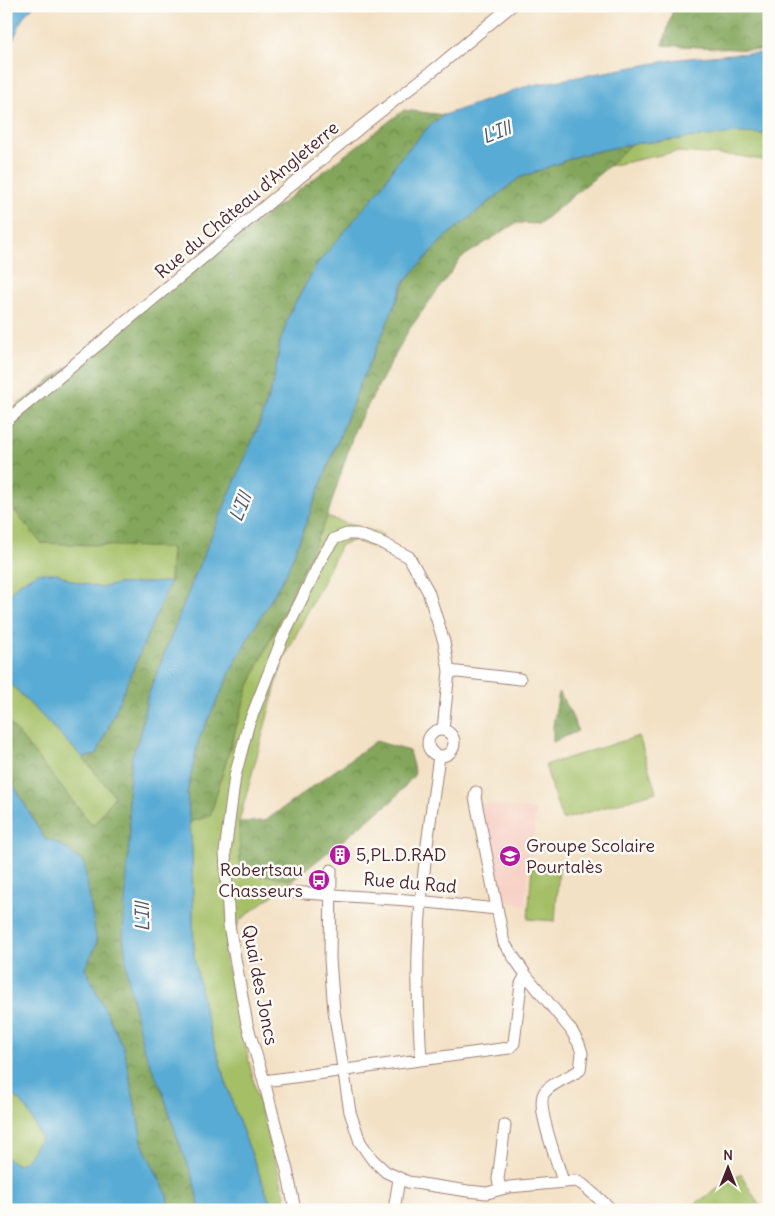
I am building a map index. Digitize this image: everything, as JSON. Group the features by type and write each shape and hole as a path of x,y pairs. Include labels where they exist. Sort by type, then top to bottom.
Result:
{"street":[{"name":"Rue du Château d'Angleterre","path":"6,421 362,126 511,6"},
{"name":"Quai des Joncs","path":"295,1210 287,1170 247,1024 229,925 225,852 235,776 248,726 282,639 324,554 334,539 346,534 357,534 382,543 409,557 428,591 439,622 449,671"},
{"path":"443,730 449,671 520,679"},
{"path":"443,730 453,738 454,746 450,753 438,756 431,752 428,741 432,734 443,730"},
{"path":"421,1060 418,1008 418,953 429,824 438,756"},
{"path":"476,792 475,797 504,943 526,976 570,1030 579,1044 582,1053 580,1070 550,1087 545,1091 542,1099 546,1127 563,1182"},
{"path":"331,870 330,959 334,1011 350,1112 360,1142 372,1160 386,1172 408,1182 487,1193 500,1188 576,1181 612,1210"},
{"name":"Rue du Rad","path":"290,892 497,908"},
{"path":"264,1081 509,1048 514,1043 521,984 526,976"},
{"path":"500,1188 498,1179 505,1125"},
{"path":"394,1210 399,1179"}],"shaded area":[{"name":"Groupe Scolaire Pourtalès","path":"478,803 536,810 525,904 498,902"}],"green space":[{"path":"674,6 769,6 769,51 663,45"},
{"path":"404,110 444,115 431,124 397,162 381,188 351,225 280,343 273,384 259,425 200,563 147,698 141,732 132,756 128,796 130,830 163,1093 193,1178 200,1210 168,1210 167,1194 143,1146 124,1049 85,968 97,943 61,845 44,838 6,772 6,719 93,826 115,796 83,758 97,754 170,582 172,548 41,543 6,500 6,414"},
{"path":"736,133 769,134 769,161 739,156 675,152 609,166 631,144"},
{"path":"631,144 609,166 539,224 516,223 461,258 408,331 355,429 327,517 248,688 210,816 189,822 187,793 199,739 238,656 287,572 360,384 407,278 445,237 519,178 580,155"},
{"path":"6,500 41,543 172,547 170,582 118,584 101,588 72,581 57,573 17,585 6,598"},
{"path":"327,517 383,535 379,550 355,540 341,545 282,663 239,822 240,871 293,880 240,920 224,952 256,1092 289,1210 273,1210 235,1111 206,1017 194,957 192,848 189,822 210,816 248,688"},
{"path":"6,679 83,758 115,796 93,826 6,719"},
{"path":"559,692 569,709 578,731 553,742 553,726"},
{"path":"639,736 656,792 562,820 545,765"},
{"path":"376,741 409,751 415,774 393,800 293,880 240,871 239,822 265,821"},
{"path":"532,865 559,867 555,921 528,919"},
{"path":"6,1087 27,1109 41,1138 27,1159 18,1165 6,1158"},
{"path":"741,1174 762,1210 685,1210"}],"water":[{"path":"6,6 34,6 23,17 6,57"},
{"name":"L'Ill","path":"769,53 769,134 736,133 631,144 580,155 519,178 445,237 404,282 360,384 287,572 238,656 199,739 187,793 192,848 194,957 206,1017 235,1111 273,1210 200,1210 193,1178 163,1093 143,1047 128,978 123,935 130,830 128,796 132,756 141,732 147,698 200,563 259,425 273,384 280,343 290,312 318,263 381,188 397,162 431,124 444,115 527,86 678,59"},
{"path":"37,573 57,573 72,581 101,588 118,584 170,582 97,754 83,758 6,679 6,598 17,585"},
{"path":"6,772 44,838 61,845 84,863 97,944 85,968 124,1049 143,1146 167,1194 168,1210 6,1210 6,1158 18,1165 27,1159 41,1138 27,1109 6,1087"}],"place":[{"name":"5,PL.D.RAD","path":"340,855"},
{"name":"Groupe Scolaire Pourtalès","path":"510,856"},
{"name":"Robertsau Chasseurs","path":"319,880"}]}
